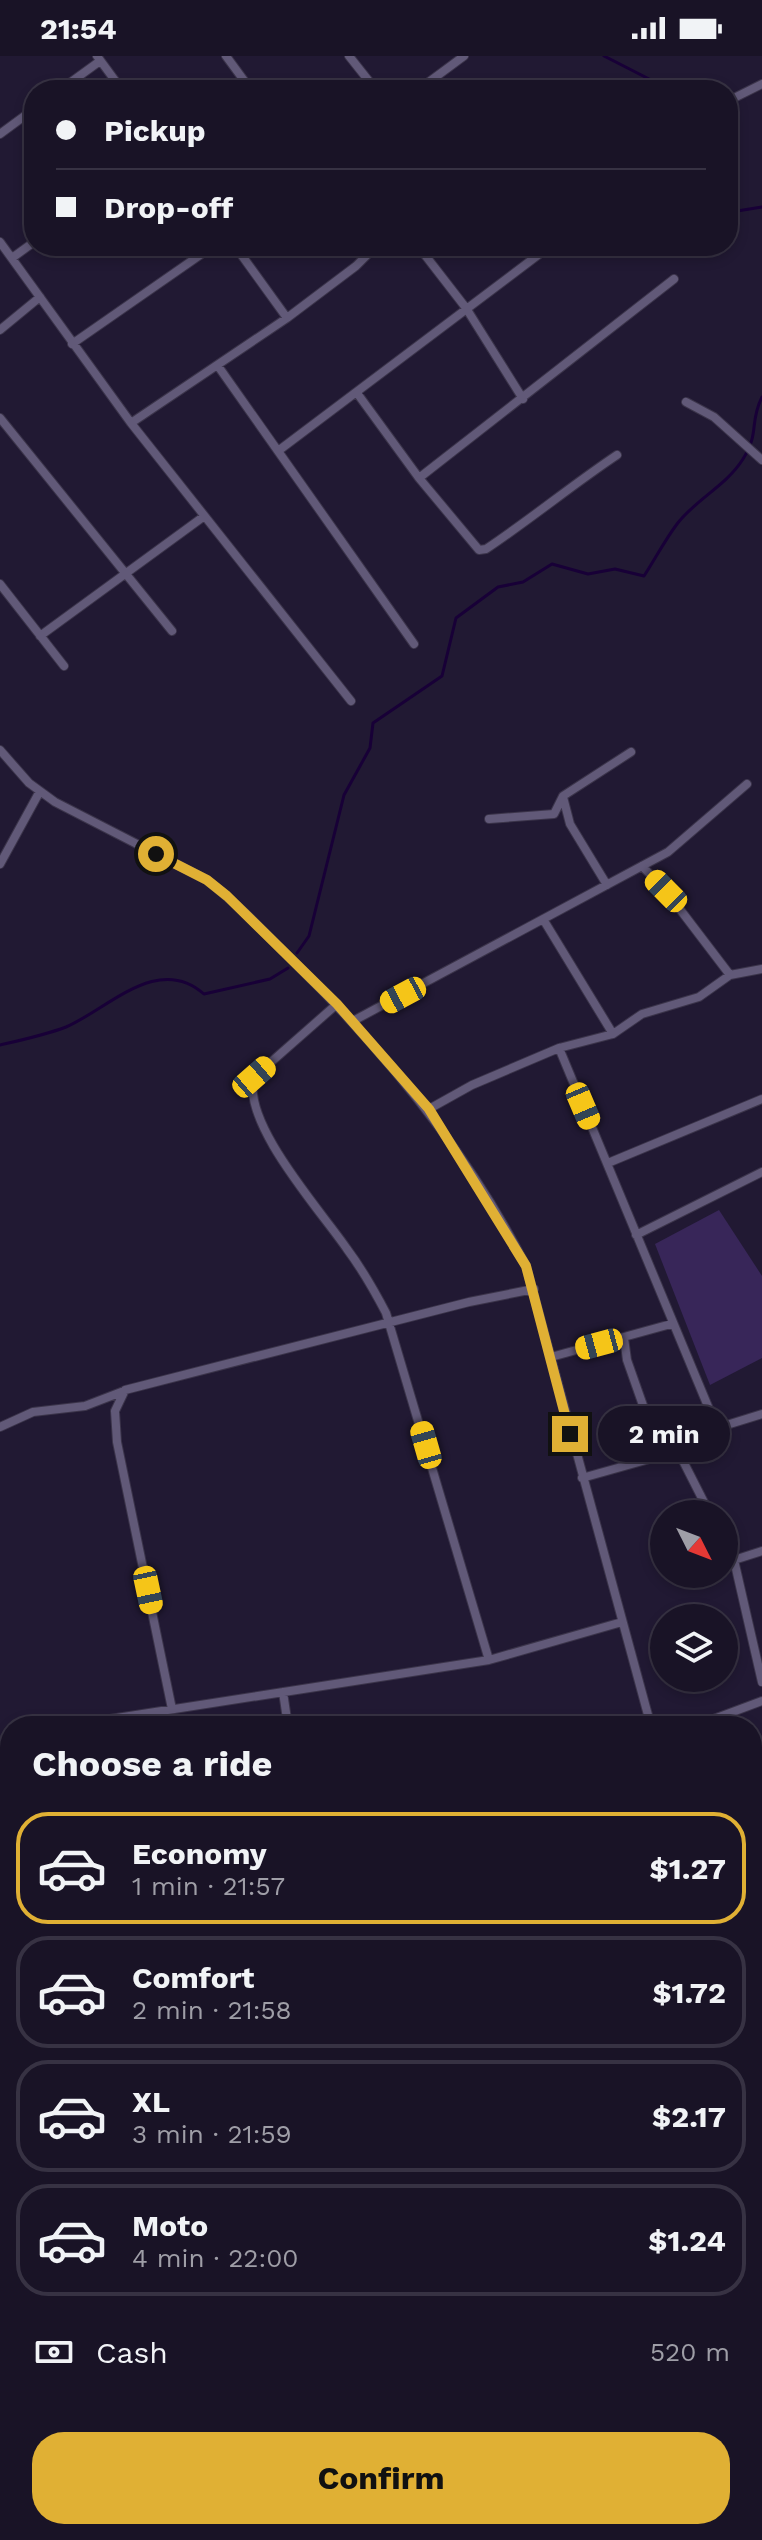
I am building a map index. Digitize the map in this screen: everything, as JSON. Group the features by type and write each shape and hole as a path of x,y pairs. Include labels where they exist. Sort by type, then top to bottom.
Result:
{"street":[{"path":"226,56 244,80"},
{"path":"349,56 368,80"},
{"path":"432,80 464,56"},
{"path":"72,80 99,58 115,80"},
{"path":"738,96 762,84"},
{"path":"0,134 24,116"},
{"path":"0,242 131,423 351,701"},
{"path":"12,258 24,249"},
{"path":"72,344 199,256"},
{"path":"242,256 287,318"},
{"path":"131,423 287,318 362,256"},
{"path":"426,256 466,308 523,399"},
{"path":"278,451 536,256"},
{"path":"419,478 674,279"},
{"path":"0,330 40,297"},
{"path":"218,366 414,644"},
{"path":"357,393 419,478 477,548 483,550 617,455"},
{"path":"686,402 714,417 762,460"},
{"path":"0,418 172,631"},
{"path":"0,438 10,431"},
{"path":"40,636 203,517"},
{"path":"0,584 64,666"},
{"path":"0,750 40,791 207,880 337,1004 429,1109 511,1237 534,1289 582,1478 648,1716"},
{"path":"489,819 554,814 563,796 631,752"},
{"path":"353,1021 682,844 747,784"},
{"path":"0,864 40,791"},
{"path":"563,796 570,824 607,885"},
{"path":"642,866 666,891 730,975"},
{"path":"543,919 613,1034"},
{"path":"429,1109 472,1085 559,1048 613,1034 642,1014 699,997 730,975 762,969"},
{"path":"337,1004 254,1077 251,1086 266,1133 294,1179 370,1283 389,1323 489,1660"},
{"path":"559,1048 671,1324 717,1428"},
{"path":"608,1163 762,1099"},
{"path":"636,1235 762,1172"},
{"path":"0,1427 33,1412 102,1400 125,1390 534,1289"},
{"path":"551,1357 671,1324"},
{"path":"624,1338 645,1411 664,1440 678,1451 703,1500"},
{"path":"125,1390 115,1411 117,1442 172,1709"},
{"path":"102,1400 115,1411"},
{"path":"582,1478 678,1451 717,1428 762,1414"},
{"path":"738,1559 762,1551"},
{"path":"738,1575 758,1651 762,1682"},
{"path":"128,1716 489,1660 622,1622"},
{"path":"283,1692 287,1716"},
{"path":"722,1716 762,1701"}],"shaded area":[{"path":"719,1210 762,1276 762,1358 710,1385 655,1244"}],"waterway":[{"path":"604,56 651,80"},
{"path":"738,211 762,207"},
{"path":"297,953 309,936 344,795 370,748 373,723 442,676 456,618 498,587 523,582 552,564 588,574 615,569 644,576 677,524 743,459 751,442 762,397"},
{"path":"0,1045 66,1027 134,988 151,982 169,979 187,983 204,994 270,979 288,968"}],"route":[{"path":"156,854 207,880 227,896 337,1004 429,1109 502,1222 526,1266 570,1434"}]}
